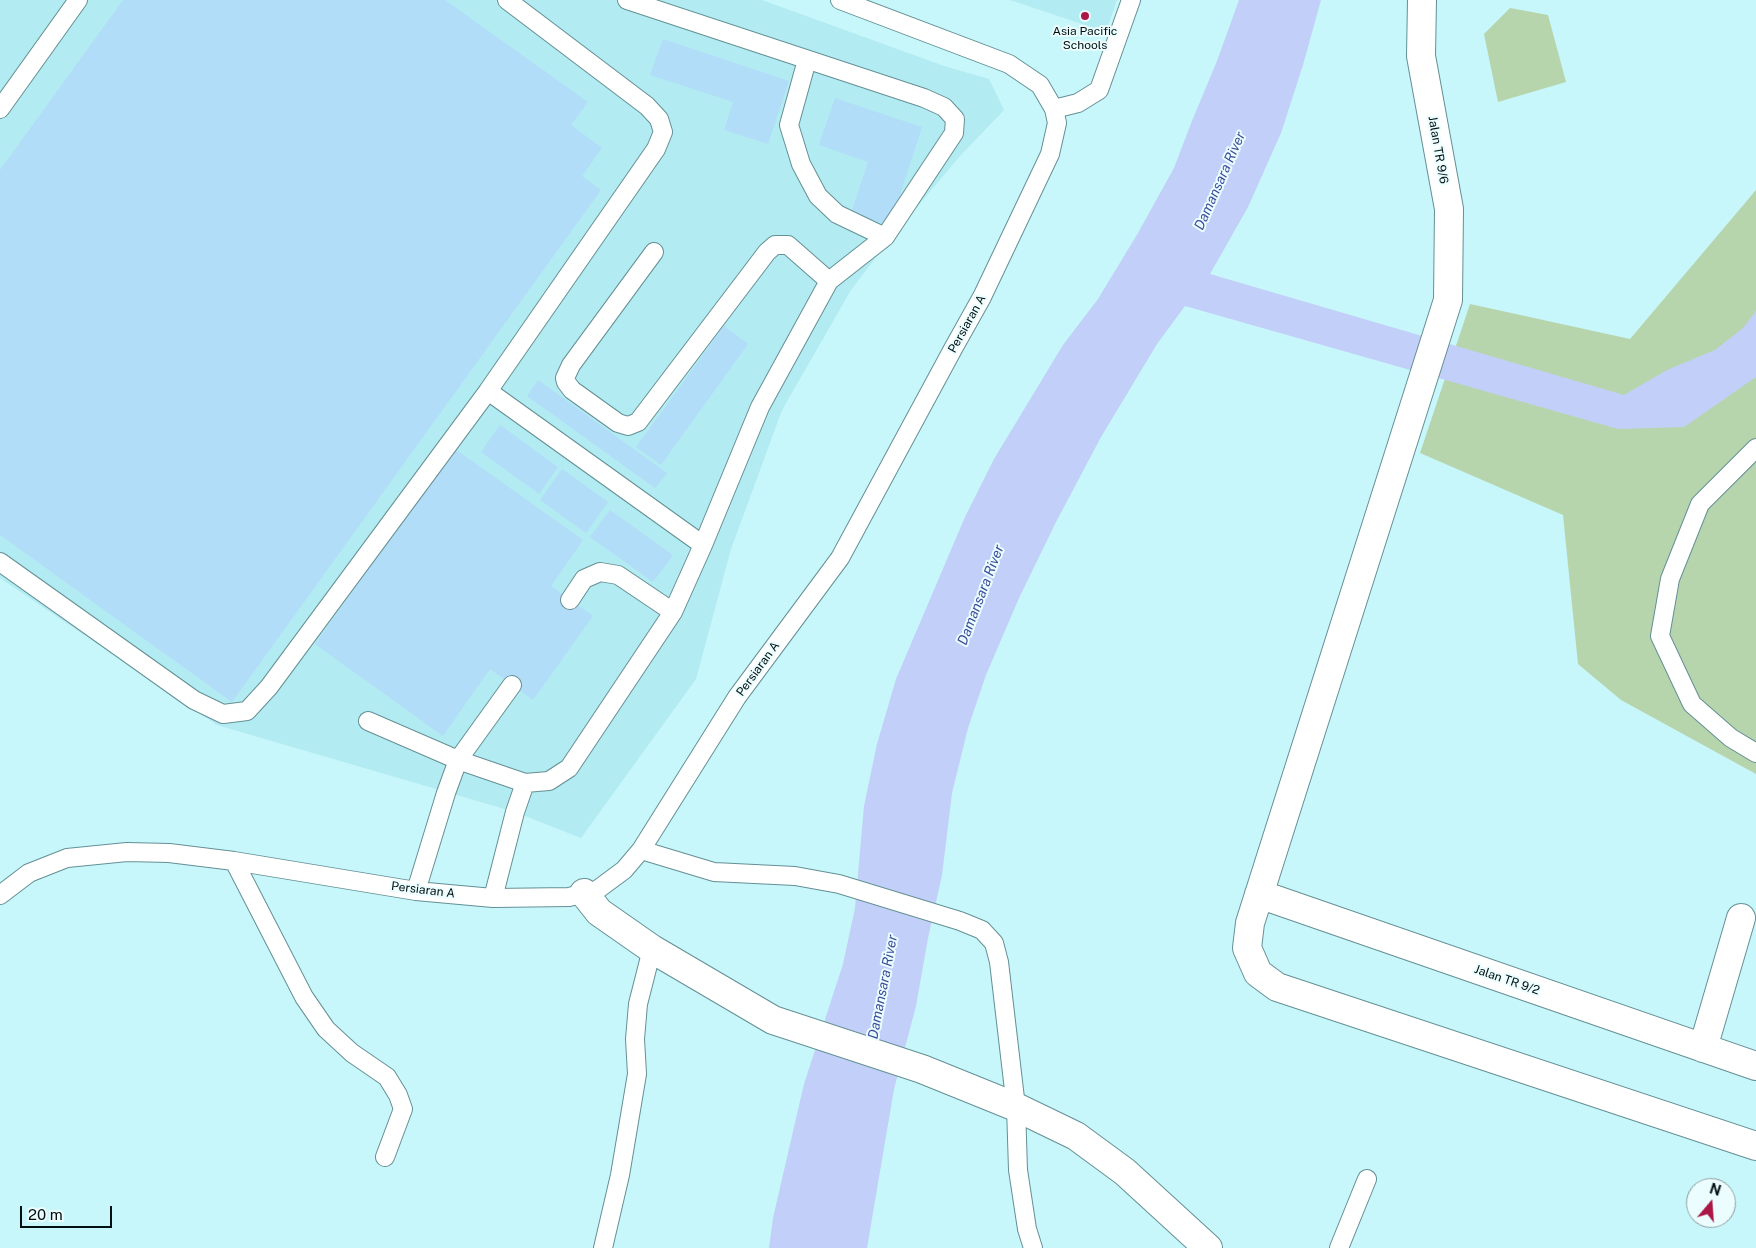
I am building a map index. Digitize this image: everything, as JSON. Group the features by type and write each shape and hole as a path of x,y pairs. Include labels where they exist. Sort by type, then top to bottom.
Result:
{"street":[{"name":"Jalan TR 9/6","path":"1422,0 1421,56 1449,209 1448,300 1421,390 1250,923 1247,948 1258,973 1277,987 1756,1146"},
{"path":"584,893 599,912 652,949 773,1020 922,1069 1016,1107 1076,1136 1125,1172 1208,1248"},
{"name":"Jalan TR 9/2","path":"1259,894 1756,1066"},
{"path":"1703,1048 1741,918"}],"lane":[{"path":"0,110 78,0"},
{"path":"0,562 194,700 223,714 246,711 269,687 488,391 656,149 663,132 659,119 647,106 506,0"},
{"path":"368,720 458,760 525,784 549,781 569,768 673,612 760,407 829,281 885,237 954,133 955,118 944,108 924,98 627,0"},
{"name":"Persiaran A","path":"0,895 29,873 67,858 127,852 169,852 416,891 493,898 569,896 584,893 597,890 624,870 641,850 737,697 840,558 982,297 1050,154 1057,123 1054,109 1040,85 1009,64 840,0"},
{"path":"1054,109 1078,103 1099,90 1130,0"},
{"path":"808,60 789,125 801,164 818,196 838,214 885,237"},
{"path":"654,252 571,365 565,378 572,390 618,424 628,426 638,422 767,252 775,246 788,245 829,281"},
{"path":"488,391 703,545"},
{"path":"1756,448 1700,504 1670,579 1660,636 1692,704 1731,738 1756,753"},
{"path":"570,600 584,578 600,572 618,575 673,612"},
{"path":"416,891 446,792 458,760 512,685"},
{"path":"493,898 515,812 525,784"},
{"path":"641,850 714,872 795,876 839,884 960,921 982,930 994,943 999,962 1016,1107 1018,1170 1027,1229 1033,1248"},
{"path":"234,861 304,997 326,1029 352,1053 387,1078 398,1094 403,1109 385,1157"},
{"path":"603,1248 620,1175 637,1074 635,1039 638,1004 652,949"},
{"path":"1339,1248 1367,1179"}],"shaded area":[{"path":"0,0 762,0 944,66 989,79 1004,110 960,156 890,239 851,290 782,410 731,549 696,679 581,838 515,812 217,725 0,578"},
{"name":"Asia Pacific Schools","path":"1010,0 1117,0 1106,32"}],"green space":[{"path":"1510,8 1548,15 1566,82 1498,102 1484,34"},
{"path":"1756,190 1756,774 1621,700 1578,664 1563,515 1420,453 1470,304 1630,339"}],"water":[{"name":"Damansara River","path":"1239,0 1321,0 1281,133 1248,207 1210,274 1624,395 1667,370 1715,350 1743,328 1756,311 1756,377 1684,427 1618,429 1185,306 1157,344 1101,437 1056,522 1019,598 986,675 968,728 952,793 942,875 916,1006 894,1089 867,1248 769,1248 773,1218 804,1084 843,964 855,908 864,806 877,744 896,679 965,517 994,459 1063,345 1098,299 1174,168"}],"building":[{"path":"123,0 445,0 588,102 571,125 602,148 582,176 601,190 232,702 0,535 0,170"},
{"path":"663,39 789,81 768,144 724,130 733,102 650,75"},
{"path":"835,98 922,127 890,226 851,213 868,162 819,145"},
{"path":"724,326 748,344 661,465 636,447"},
{"path":"538,380 667,473 655,488 527,396"},
{"path":"500,425 558,467 539,494 481,452"},
{"path":"455,449 583,540 551,586 593,616 533,700 490,669 443,736 315,644"},
{"path":"562,469 608,502 586,533 540,500"},
{"path":"610,510 673,555 653,582 590,537"}],"place":[{"name":"Asia Pacific Schools","path":"1085,16"}]}
